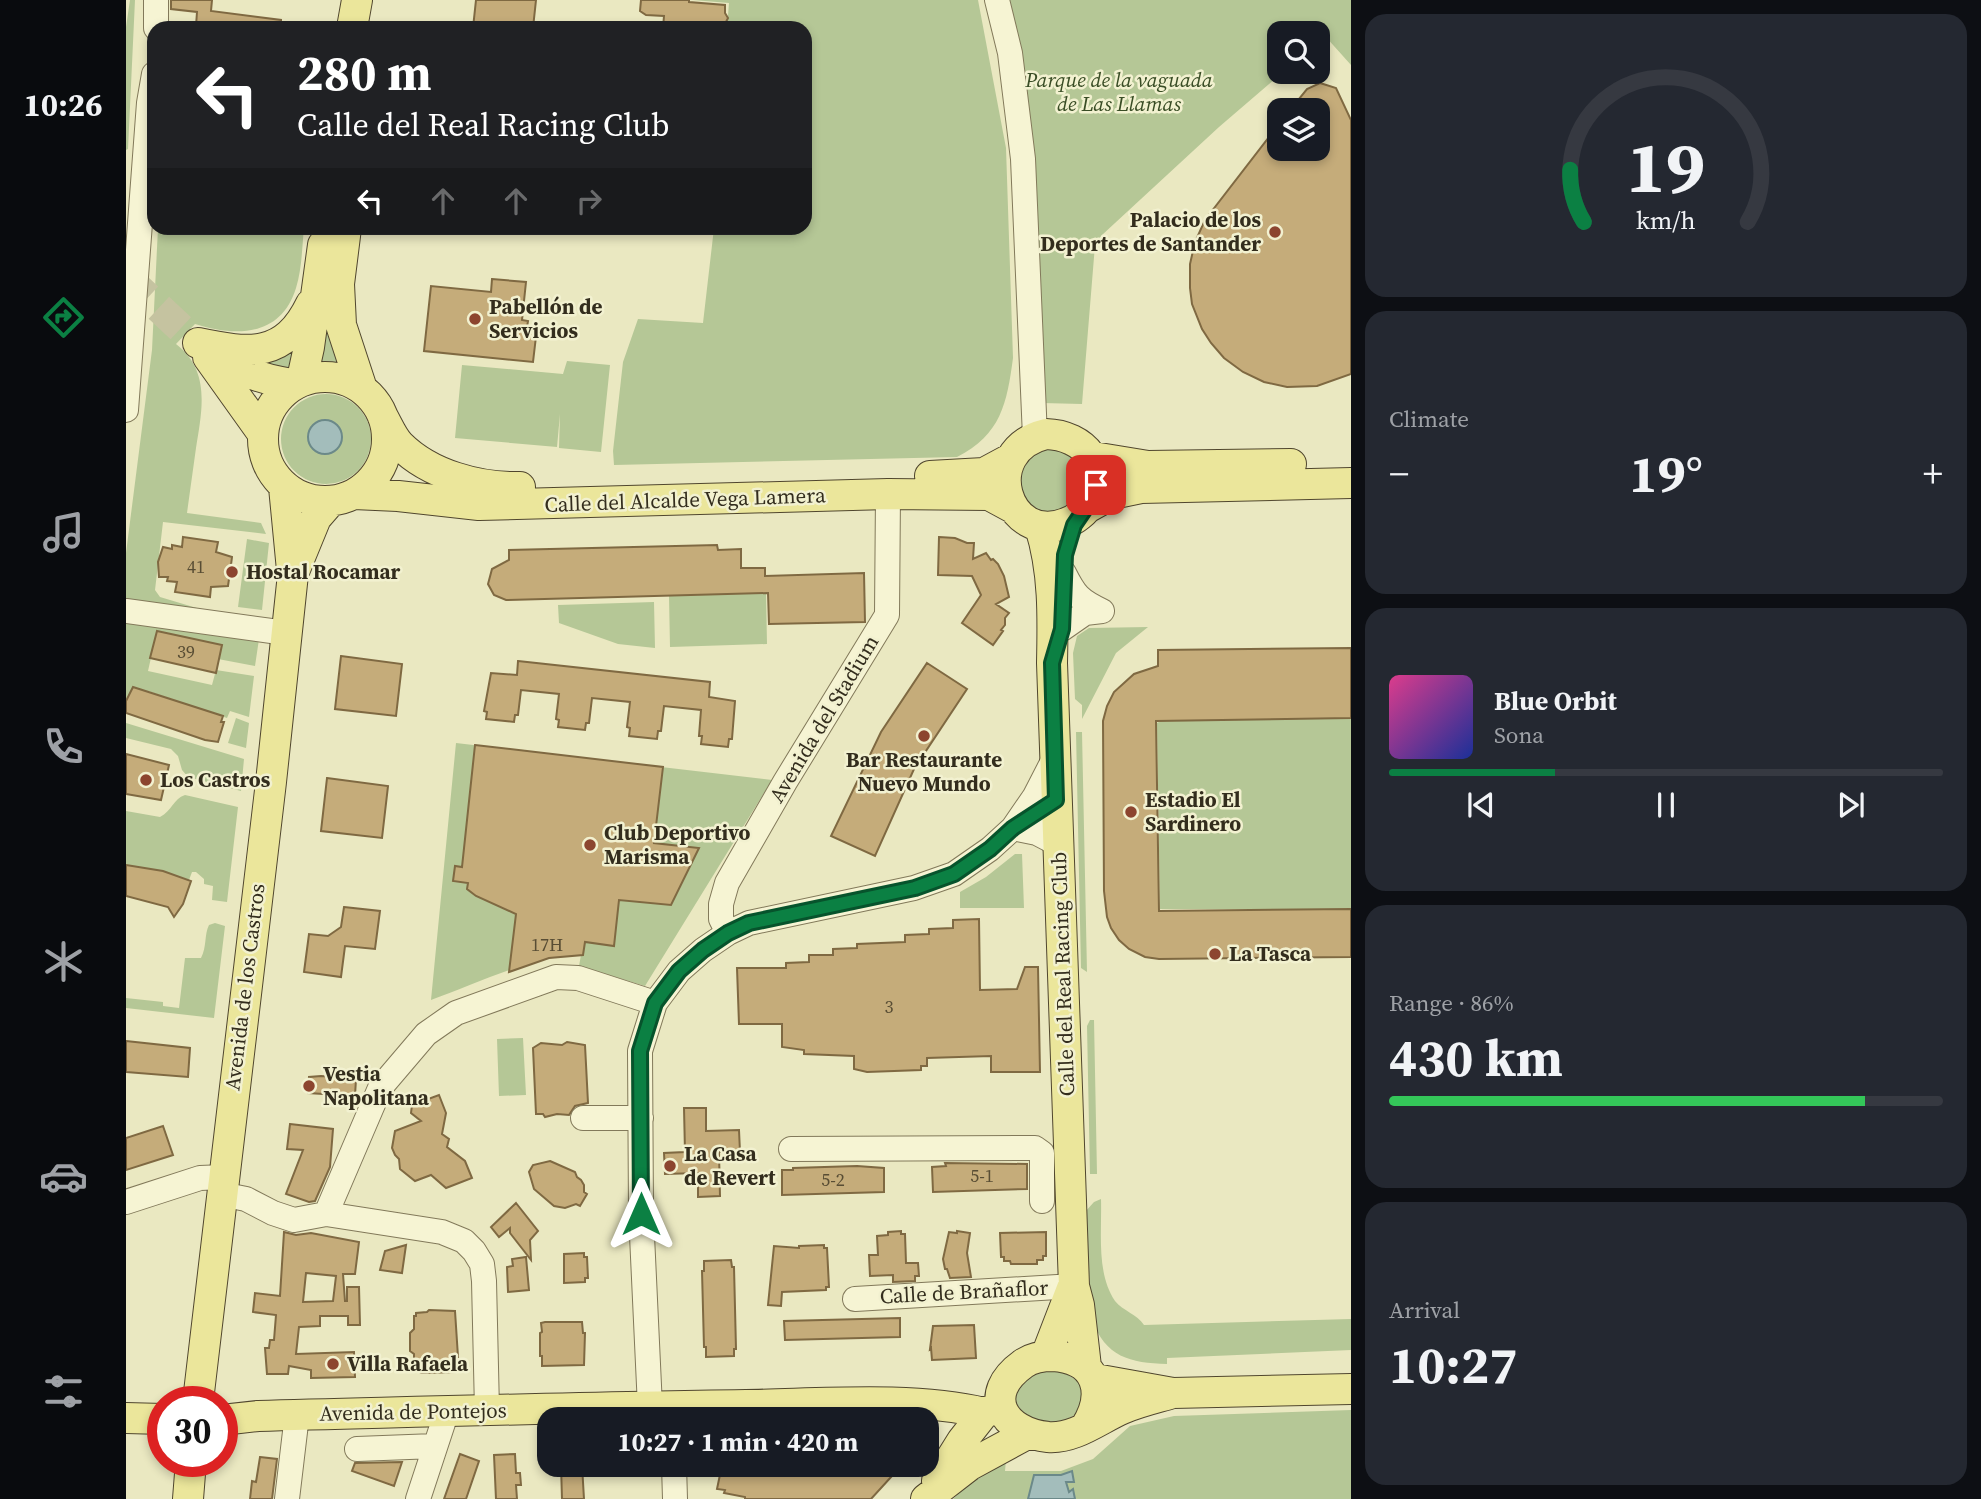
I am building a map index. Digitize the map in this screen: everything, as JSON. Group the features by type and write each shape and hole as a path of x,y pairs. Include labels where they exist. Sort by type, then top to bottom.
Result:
{"main road":[{"path":"353,21 357,0"},
{"path":"374,21 375,0"},
{"path":"192,338 243,372 263,380 297,381 319,376 340,379 362,390 374,401 387,431 387,448 383,463 372,480 342,498 300,497 284,487 269,468 264,452 263,433 272,405 280,394 297,381 317,290 324,235"},
{"path":"345,235 339,284 341,325 362,390"},
{"path":"192,338 241,351 278,343 302,323 317,290"},
{"path":"192,338 263,433"},
{"name":"Calle del Alcalde Vega Lamera","path":"383,417 398,444 418,458 438,470 493,487 949,476 984,473 1010,459"},
{"path":"1065,603 1069,540 1083,511 1096,485 1093,457 1088,450 1059,434 1035,436 1010,459 1004,481 1013,508 1026,520 1040,527 1061,525 1083,511 1112,494 1141,488 1351,482"},
{"path":"1093,457 1148,466 1351,462"},
{"name":"Avenida de los Castros","path":"194,1386 223,1186 293,574 284,487"},
{"name":"Calle del Alcalde Vega Lamera","path":"342,498 398,496 479,505 888,494 989,495 1013,508"},
{"name":"Avenida de los Castros","path":"293,574 316,518 342,498"},
{"name":"Calle del Real Racing Club","path":"1040,527 1065,603 1052,663 1056,800 1074,1286 1090,1373"},
{"name":"Calle del Real Racing Club","path":"1046,1356 1074,1286"},
{"path":"925,1499 962,1441 1027,1361 1046,1356 1061,1357 1090,1373 1173,1393 1351,1389"},
{"path":"1085,1428 1093,1416 1097,1402 1090,1373"},
{"name":"Avenida de Pontejos","path":"898,1404 984,1389 997,1400"},
{"path":"997,1400 1012,1424 1028,1433 1052,1437 1085,1428 1122,1409 1173,1393"},
{"name":"Avenida de Pontejos","path":"782,1407 898,1404 937,1406 997,1400"},
{"path":"937,1406 951,1419 962,1441"},
{"name":"Avenida de Pontejos","path":"238,1418 537,1410"},
{"path":"126,1418 147,1419"},
{"path":"925,1499 970,1465 1028,1433"},
{"path":"188,1499 190,1477"}],"street":[{"path":"156,0 156,21"},
{"path":"997,0 1010,53 1023,159 1035,436"},
{"path":"126,410 130,314 147,149"},
{"name":"Avenida del Stadium","path":"728,933 721,919 721,904 727,883 887,615 888,494"},
{"path":"126,611 286,633"},
{"path":"1013,828 1035,796 1055,756"},
{"path":"666,1407 641,1214 640,1051 655,1003 679,971 728,933 749,923 915,888 954,874 990,849 1013,828 1056,800"},
{"path":"1013,828 1037,833 1058,844"},
{"path":"326,1214 380,1088 426,1034 456,1013 556,977 578,978 655,1003"},
{"path":"583,1118 641,1118"},
{"path":"791,1149 1035,1148 1042,1153 1042,1200"},
{"path":"126,1202 200,1178 223,1186 273,1213 294,1220 326,1214 431,1228 452,1236 474,1251 482,1264 487,1410"},
{"name":"Calle de Brañaflor","path":"855,1299 1074,1286"},
{"path":"418,1499 447,1411"},
{"path":"287,1499 298,1415"},
{"path":"357,1449 435,1446"},
{"path":"674,1477 675,1499"}],"green space":[{"path":"130,0 135,0 126,150 126,27"},
{"path":"693,0 978,0 1006,148 1013,358 1008,389 999,416 983,439 957,457 614,465 613,451 623,362 638,319 703,323 713,235 812,235 812,21 728,21 729,3"},
{"name":"Parque de la vaguada de Las Llamas","path":"1009,0 1351,0 1351,65 1330,42 1330,21 1267,21 1269,84 1102,235 1095,245 1082,404 1042,403"},
{"path":"158,235 303,235 296,288 280,316 255,329 241,331 226,331 195,324 176,344 195,366 202,406 187,513 261,523 266,534 163,522 155,590 160,597 200,609 126,604 126,553 152,350"},
{"path":"327,288 340,364 316,365"},
{"path":"298,335 290,369 273,372 251,357"},
{"path":"567,361 610,365 601,452 559,448 560,414 557,447 455,438 462,365 563,374"},
{"path":"326,394 343,398 358,407 367,422 371,439 367,456 358,471 343,480 326,484 309,480 294,471 285,456 281,439 285,422 294,407 309,398"},
{"path":"1051,448 1063,450 1074,457 1081,468 1081,492 1074,503 1063,510 1051,512 1039,510 1028,503 1021,492 1019,480 1021,468 1028,457 1039,450"},
{"path":"247,539 269,543 262,610 238,607"},
{"path":"766,593 767,644 670,647 669,596"},
{"path":"654,602 655,648 618,644 559,623 558,605"},
{"path":"126,620 259,639 255,666 218,659 221,645 157,631 148,671 212,685 216,670 254,676 249,717 230,711 227,718 148,691 128,695 126,701"},
{"path":"1148,627 1116,653 1082,719 1082,705 1075,699 1073,653 1077,636 1089,628"},
{"path":"236,718 249,723 246,748 228,743"},
{"path":"1351,718 1351,909 1160,909 1157,723"},
{"path":"126,723 244,759 241,791 188,777 182,770 178,756 171,749 126,738"},
{"path":"1076,732 1082,732 1087,972 1081,968"},
{"name":"Club Deportivo Marisma","path":"456,743 772,780 645,986 579,966 581,955 563,956 525,965 431,1000"},
{"path":"185,795 238,807 227,902 212,900 213,886 204,884 204,879 196,872 192,872 189,880 126,865 126,811 160,817"},
{"path":"1015,854 1022,854 1024,908 960,908 960,892 986,877"},
{"path":"215,923 225,926 214,1018 126,1008 126,998 163,1002 163,1006 179,1008 185,958 201,958 209,925"},
{"path":"1090,1020 1094,1020 1097,1174 1090,1174 1087,1026"},
{"path":"523,1038 526,1095 499,1096 497,1039"},
{"path":"1101,1199 1102,1265 1109,1290 1118,1304 1144,1325 1351,1319 1351,1350 1167,1358 1167,1364 1142,1362 1120,1355 1104,1342 1092,1319 1085,1212"},
{"path":"1049,1369 1071,1377 1087,1394 1083,1410 1055,1423 1038,1422 1014,1403 1017,1388 1024,1379"},
{"path":"1351,1410 1351,1499 953,1499 976,1476 1006,1460 1005,1471 1061,1471 1093,1459 1130,1426 1174,1416"}],"water":[{"path":"325,420 337,425 342,437 337,449 325,454 313,449 308,437 313,425"},
{"path":"1072,1471 1074,1482 1066,1482 1069,1492 1073,1489 1075,1499 1028,1499 1034,1475 1061,1475"}],"building":[{"path":"171,0 212,0 211,11 281,21 196,21 197,12 171,9"},
{"path":"476,0 536,0 534,21 474,21"},
{"path":"641,0 689,0 725,5 728,18 726,21 664,21 664,16 646,15 640,11"},
{"name":"Palacio de los Deportes de Santander","path":"1318,84 1336,88 1351,120 1351,374 1317,386 1287,387 1264,382 1243,372 1224,358 1211,343 1192,304 1190,264 1195,242 1205,220 1267,140 1267,161 1330,161 1330,98 1300,98 1307,89"},
{"name":"Pabellón de Servicios","path":"492,279 526,282 522,320 528,321 527,327 537,328 533,362 424,351 431,286 491,292"},
{"path":"183,537 218,542 216,552 232,557 234,572 228,586 211,587 210,597 175,592 177,582 167,581 168,577 159,577 158,562 163,547 182,547"},
{"path":"939,537 974,543 973,559 986,553 998,564 1004,576 1009,597 996,604 1009,613 1001,630 1003,631 993,645 962,623 981,595 972,576 938,575"},
{"path":"717,545 718,550 741,549 741,568 765,568 765,576 864,573 865,622 769,624 768,593 506,600 494,595 488,584 492,569 509,560 509,550"},
{"path":"157,631 222,645 216,673 150,658"},
{"name":"Estadio El Sardinero","path":"1351,648 1351,718 1156,721 1159,911 1351,909 1351,957 1159,959 1145,957 1129,949 1111,928 1104,891 1103,721 1114,692 1134,674 1158,666 1158,650"},
{"path":"341,656 402,664 396,716 335,709"},
{"path":"518,661 710,682 709,697 735,701 732,739 729,739 728,747 701,744 701,710 664,706 661,731 658,731 657,739 629,736 630,728 627,727 630,702 592,698 589,723 586,723 585,730 558,727 559,720 556,719 559,694 521,690 518,715 515,715 514,722 486,719 487,712 484,711 491,673 517,675"},
{"path":"927,663 967,689 914,769 875,856 831,836 881,732"},
{"path":"133,687 223,716 221,722 224,722 218,742 126,713 126,701"},
{"name":"Club Deportivo Marisma","path":"475,745 663,767 654,843 699,848 671,905 619,900 614,946 585,942 583,955 549,958 509,972 516,914 476,896 467,889 468,883 453,881 455,866 462,867"},
{"name":"Los Castros","path":"126,754 169,765 161,800 126,794"},
{"path":"327,778 388,786 382,838 321,831"},
{"path":"126,865 163,871 191,881 183,904 174,917 168,907 126,896"},
{"path":"344,907 380,911 375,949 345,946 341,977 304,972 309,934 328,936 341,927"},
{"path":"979,919 980,990 1017,989 1025,967 1038,967 1040,1072 991,1072 991,1056 927,1058 927,1066 921,1066 921,1070 867,1072 854,1069 854,1056 804,1054 804,1050 782,1047 782,1024 739,1024 737,968 786,968 786,963 809,962 809,955 833,955 833,949 857,948 857,944 905,942 905,935 929,934 929,929 953,928 953,920"},
{"path":"126,1041 190,1048 188,1077 126,1072"},
{"path":"567,1042 585,1045 588,1103 575,1106 569,1115 545,1117 543,1114 536,1114 533,1048 541,1043 562,1045"},
{"path":"309,1077 356,1079 355,1096 308,1093"},
{"path":"439,1095 446,1113 442,1134 449,1139 447,1147 465,1161 472,1178 446,1188 431,1175 415,1181 400,1169 399,1159 392,1148 395,1131 421,1121 411,1113 412,1105"},
{"path":"684,1108 706,1108 706,1131 739,1130 740,1152 719,1152 720,1196 698,1197 698,1173 665,1174 664,1153 685,1152"},
{"path":"290,1124 333,1129 330,1167 315,1201 309,1202 286,1194 303,1150 287,1149"},
{"path":"163,1126 173,1155 126,1170 126,1138"},
{"path":"550,1161 575,1172 581,1180 587,1194 580,1206 554,1206 534,1189 529,1172 533,1165"},
{"path":"945,1163 1027,1164 1027,1189 933,1192 932,1167 946,1166"},
{"path":"857,1166 884,1168 884,1192 782,1195 782,1170"},
{"path":"516,1203 538,1231 530,1240 531,1260 510,1233 510,1228 499,1237 491,1227"},
{"path":"901,1231 901,1234 905,1234 906,1263 918,1263 919,1276 915,1276 915,1281 893,1282 893,1275 870,1276 869,1255 878,1255 877,1236"},
{"path":"284,1232 296,1235 311,1233 359,1242 355,1274 343,1274 345,1301 347,1287 359,1287 360,1325 348,1325 348,1316 320,1316 320,1326 299,1327 296,1354 354,1352 355,1377 311,1378 311,1370 289,1366 288,1374 267,1374 265,1348 269,1348 270,1340 274,1340 276,1315 253,1312 255,1293 280,1296","holes":["306,1273 336,1276 333,1301 303,1302"]},
{"path":"949,1232 970,1233 967,1253 971,1277 950,1278 945,1269 943,1259"},
{"path":"1046,1232 1046,1256 1043,1256 1043,1260 1037,1260 1037,1264 1011,1264 1001,1257 1000,1233"},
{"path":"406,1245 402,1273 380,1270 385,1251"},
{"path":"824,1245 824,1248 827,1248 829,1287 826,1287 826,1290 782,1292 781,1306 768,1305 774,1246 799,1248"},
{"path":"584,1253 584,1257 587,1257 588,1278 585,1278 585,1282 564,1283 564,1254"},
{"path":"526,1257 529,1290 508,1292 507,1267 513,1266 512,1259"},
{"path":"731,1260 734,1267 736,1349 734,1356 706,1357 702,1271 704,1261"},
{"path":"429,1310 455,1311 458,1357 456,1372 422,1373 414,1367 414,1354 410,1351 410,1333 414,1329 414,1316"},
{"path":"900,1318 900,1337 785,1340 784,1321"},
{"path":"582,1322 585,1333 584,1365 542,1366 540,1333 541,1323"},
{"path":"974,1325 976,1358 932,1360 930,1349 933,1326"},
{"path":"460,1454 479,1461 466,1499 444,1499"},
{"path":"515,1454 516,1473 520,1473 521,1485 516,1485 517,1499 496,1499 494,1455"},
{"path":"260,1457 277,1459 272,1499 250,1499 252,1481 256,1482"},
{"path":"402,1462 394,1486 352,1471 355,1463"},
{"path":"561,1477 583,1477 584,1499 562,1499"},
{"path":"720,1477 891,1477 871,1499 745,1499 717,1489"}],"tunnel":[{"path":"126,277 186,333"}],"place":[{"name":"Palacio de los Deportes de Santander","path":"1275,232"},
{"name":"Pabellón de Servicios","path":"475,319"},
{"name":"Hostal Rocamar","path":"232,572"},
{"name":"Bar Restaurante Nuevo Mundo","path":"924,736"},
{"name":"Los Castros","path":"146,780"},
{"name":"Estadio El Sardinero","path":"1131,812"},
{"name":"Club Deportivo Marisma","path":"590,845"},
{"name":"La Tasca","path":"1215,954"},
{"name":"Vestia Napolitana","path":"309,1086"},
{"name":"La Casa de Revert","path":"670,1166"},
{"name":"Villa Rafaela","path":"333,1364"}],"route":[{"path":"641,1214 640,1051 655,1003 679,971 703,950 749,923 915,888 954,874 990,849 1013,828 1056,800 1052,663 1062,629 1065,555 1074,525 1079,515 1087,508 1096,485"}]}
